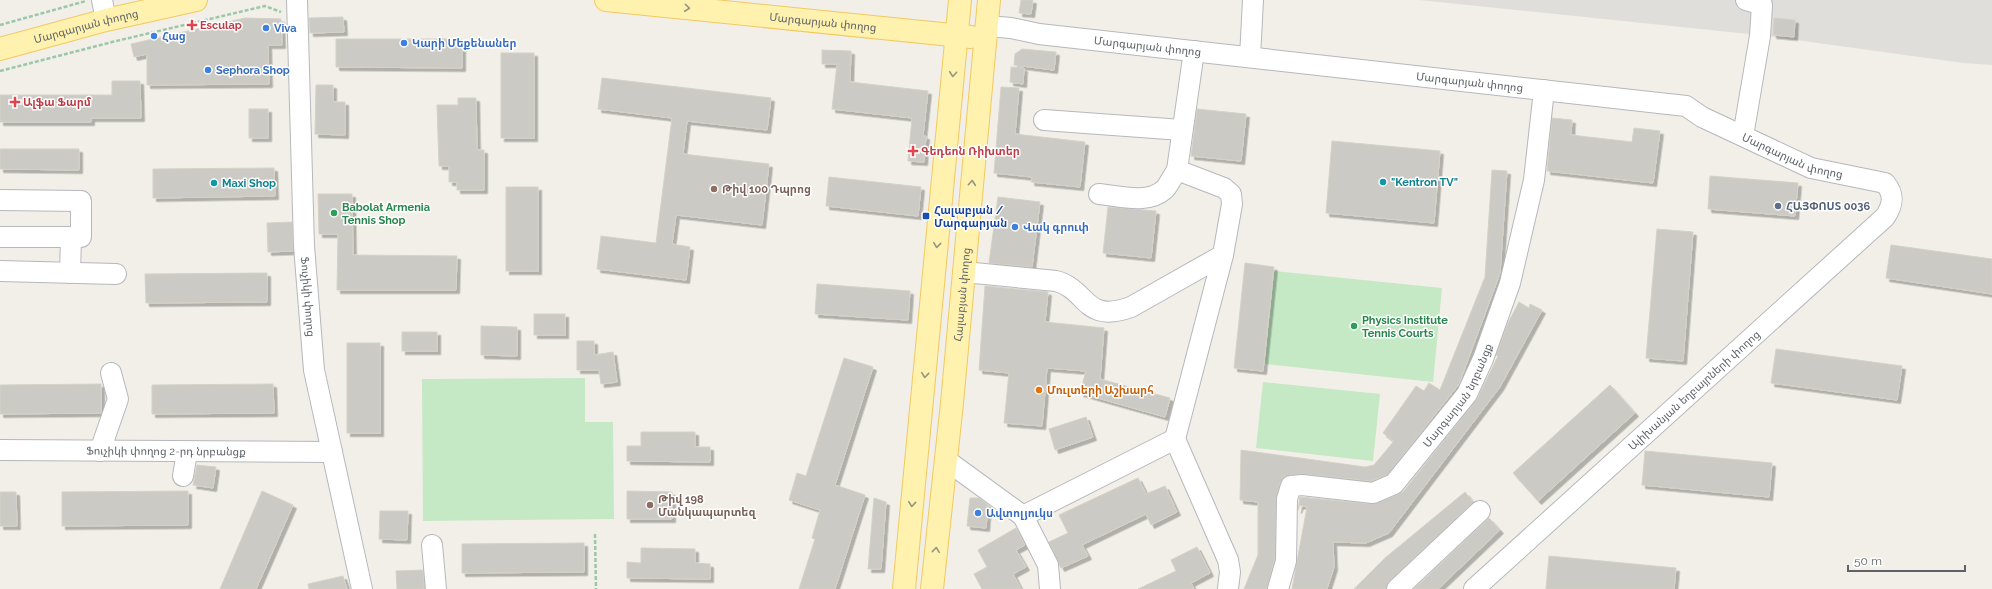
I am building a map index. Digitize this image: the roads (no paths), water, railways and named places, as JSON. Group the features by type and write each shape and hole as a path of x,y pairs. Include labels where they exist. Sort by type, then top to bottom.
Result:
{"main road":[{"name":"Մարգարյան փողոց","path":"0,45 104,12 179,0"},
{"name":"Մարգարյան փողոց","path":"0,49 104,12 196,0"},
{"name":"Մարգարյան փողոց","path":"606,0 957,29"},
{"name":"Մարգարյան փողոց","path":"723,0 986,32"},
{"path":"904,589 960,0"},
{"name":"Հալաբյան փողոց","path":"932,589 946,460 989,0"}],"street":[{"path":"1250,57 1253,0"},
{"path":"1743,136 1760,36 1762,5 1746,0"},
{"name":"Ֆուչիկի փողոց","path":"292,7 305,260 314,370 362,589"},
{"name":"Մարգարյան փողոց","path":"986,32 1010,41 1039,34 1686,106 1702,117 1811,168 1885,184"},
{"path":"1099,194 1143,198 1155,195 1164,189 1177,170 1194,51"},
{"name":"Մարգարյան նրբանցք","path":"1278,589 1286,561 1286,499 1290,486 1302,485 1373,493 1394,484 1467,394 1483,359 1510,283 1534,180 1544,90"},
{"path":"1044,120 1182,130"},
{"path":"1177,170 1224,188 1231,194 1232,204 1223,255 1175,439 1228,560 1230,572 1228,589"},
{"name":"Ալիխանյան եղբայրների փողոց","path":"1474,589 1885,217 1892,207 1891,190 1885,184"},
{"path":"0,200 81,201 81,238 0,237"},
{"path":"70,273 71,238"},
{"path":"964,272 1056,281 1063,283 1089,306 1099,311 1118,312 1132,307 1223,255"},
{"path":"0,272 116,274"},
{"path":"100,451 118,399 111,373"},
{"path":"1023,516 1175,439"},
{"name":"Ֆուչիկի փողոց 2-րդ նրբանցք","path":"0,450 332,452"},
{"path":"184,476 187,452"},
{"path":"946,460 1023,516 1048,565 1050,589"},
{"path":"1397,589 1480,511"},
{"path":"432,545 436,589"}],"place":[{"name":"Esculap","path":"192,25"},
{"name":"Viva","path":"266,28"},
{"name":"Հաց","path":"154,36"},
{"name":"Կարի Մեքենաներ","path":"404,43"},
{"name":"Sephora Shop","path":"208,70"},
{"name":"Ալֆա Ֆարմ","path":"15,102"},
{"name":"Գեդեոն Ռիխտեր","path":"913,151"},
{"name":"\"Kentron TV\"","path":"1383,182"},
{"name":"Maxi Shop","path":"214,183"},
{"name":"Թիվ 100 Դպրոց","path":"714,189"},
{"name":"ՀԱՅՓՈՍՏ 0036","path":"1778,206"},
{"name":"Babolat Armenia Tennis Shop","path":"334,213"},
{"name":"Հալաբյան / Մարգարյան","path":"926,216"},
{"name":"Վակ գրուփ","path":"1015,227"},
{"name":"Physics Institute Tennis Courts","path":"1354,326"},
{"name":"Մուլտերի Աշխարհ","path":"1039,390"},
{"name":"Թիվ 198 Մանկապարտեզ","path":"650,505"},
{"name":"Ավտոլյուկս","path":"978,513"}]}
